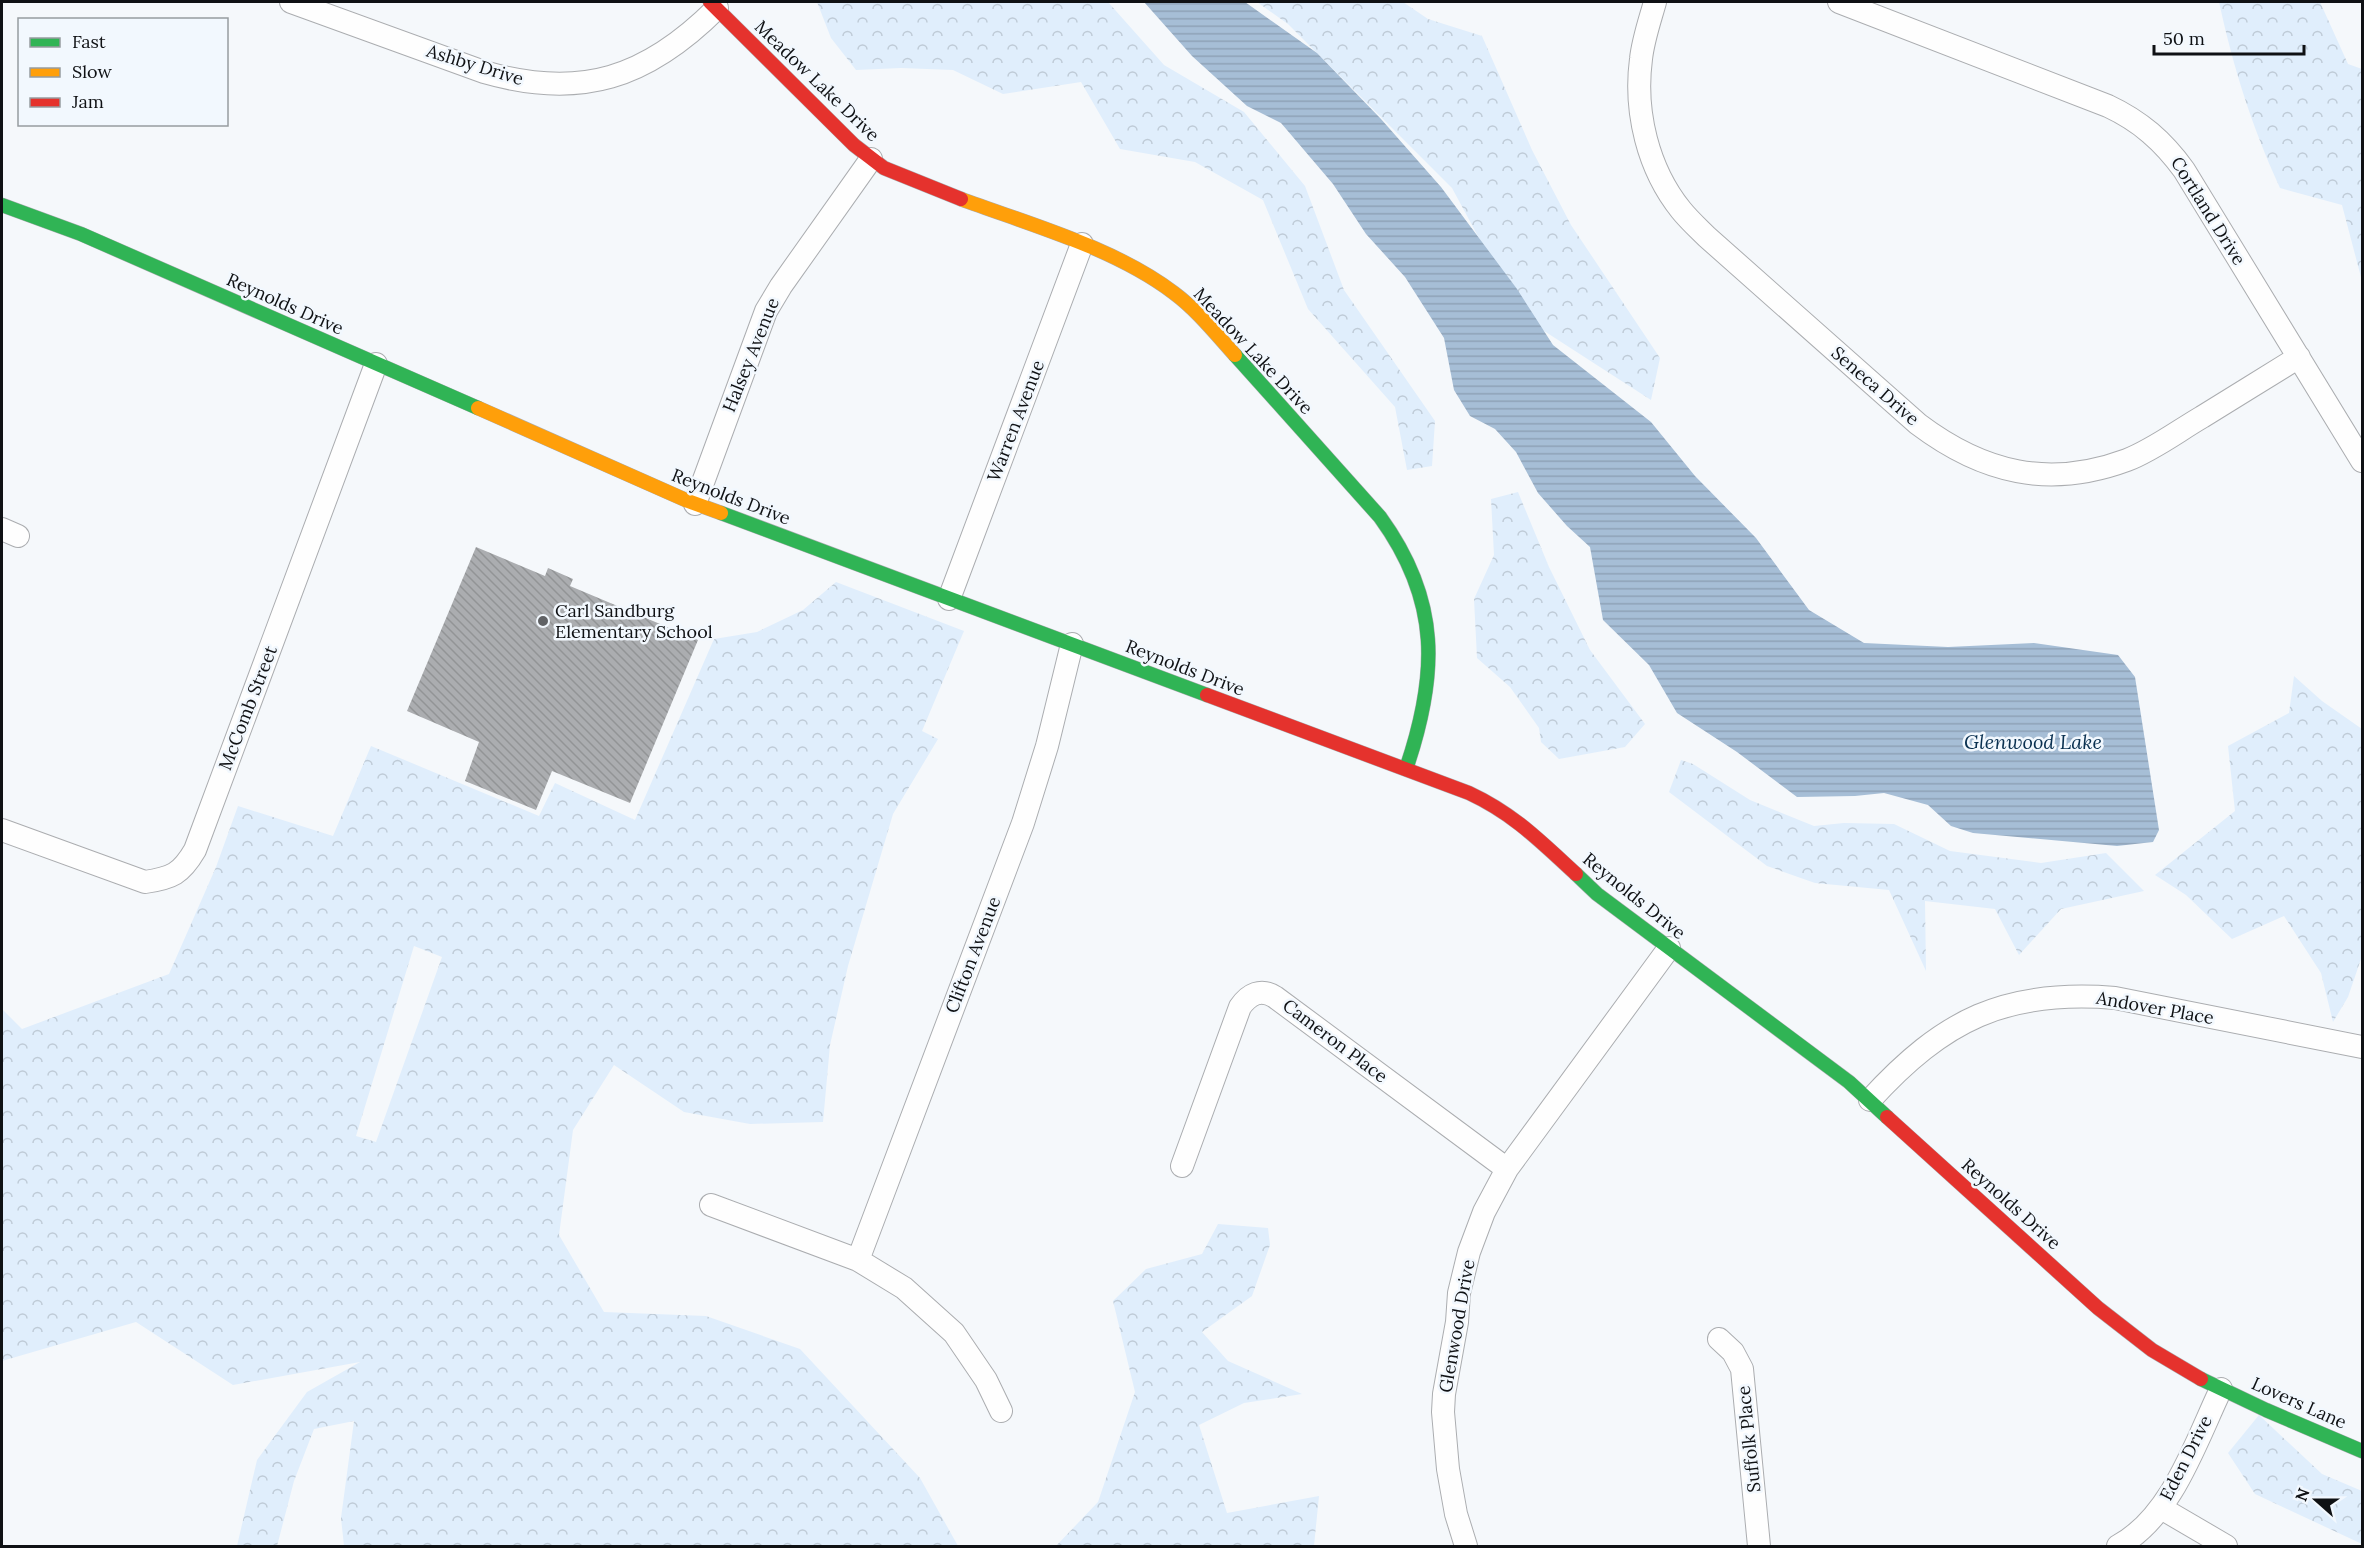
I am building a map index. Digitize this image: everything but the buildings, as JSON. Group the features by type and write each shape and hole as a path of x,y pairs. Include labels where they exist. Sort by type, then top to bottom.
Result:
{"street":[{"name":"Ashby Drive","path":"291,2 484,72 516,81 550,85 582,83 612,77 640,66 672,49 714,5"},
{"name":"Seneca Drive","path":"1655,2 1641,59 1639,91 1642,123 1650,153 1681,210 1707,237 1918,424 1943,443 1972,458 2023,472 2065,474 2098,469 2129,459 2156,445 2299,357"},
{"name":"Cortland Drive","path":"1839,2 2108,106 2150,130 2169,149 2184,170 2362,461"},
{"name":"Meadow Lake Drive","path":"714,5 871,159 907,178 1113,256 1146,273 1183,301 1203,320 1370,505 1395,540 1410,570 1421,601 1428,635 1429,657 1425,704 1406,769"},
{"name":"Halsey Avenue","path":"695,504 766,311 781,286 871,159"},
{"name":"Reynolds Drive","path":"2,205 81,234 695,504 1406,769 1495,805 1521,823 1597,894 1849,1082 2098,1308 2172,1363 2221,1389"},
{"name":"Warren Avenue","path":"949,599 1083,244"},
{"name":"McComb Street","path":"2,830 145,882 167,879 185,866 203,829 376,364"},
{"name":"Clifton Avenue","path":"858,1260 1023,823 1047,746 1072,645"},
{"name":"Glenwood Drive","path":"1466,1546 1456,1514 1448,1469 1444,1394 1469,1252 1485,1212 1507,1169 1669,948"},
{"name":"Cameron Place","path":"1182,1166 1240,1007 1254,993 1264,992 1275,997 1507,1169"},
{"name":"Andover Place","path":"1870,1100 1917,1052 1945,1032 2009,1005 2043,998 2079,995 2115,998 2362,1047"},
{"path":"711,1205 858,1260 904,1288 954,1333 986,1380 1000,1411"},
{"name":"Suffolk Place","path":"1719,1340 1733,1352 1742,1369 1759,1546"},
{"name":"Lovers Lane","path":"2221,1389 2362,1451"},
{"name":"Eden Drive","path":"2118,1546 2145,1526 2161,1508 2178,1480 2221,1389"},
{"path":"2161,1508 2226,1546"}],"green space":[{"path":"817,2 1108,2 1164,65 1244,112 1305,186 1344,290 1435,421 1432,466 1407,470 1395,407 1308,309 1263,200 1195,162 1120,149 1081,82 1003,94 953,70 901,68 856,70 831,38"},
{"path":"1257,2 1403,2 1428,19 1482,36 1532,150 1571,225 1660,358 1651,400 1521,316 1452,188 1288,24"},
{"path":"2219,2 2320,2 2348,64 2362,69 2362,281 2342,205 2280,188 2260,142 2244,96"},
{"path":"1518,492 1549,567 1590,650 1645,724 1625,747 1559,759 1541,742 1539,728 1510,687 1477,658 1474,599 1494,555 1491,499"},
{"path":"836,582 964,631 922,731 938,739 893,814 848,966 830,1045 823,1122 750,1124 684,1112 614,1065 573,1130 559,1235 604,1312 706,1316 800,1349 920,1478 958,1546 344,1546 341,1518 354,1421 314,1429 294,1481 277,1546 237,1546 257,1460 307,1392 360,1362 233,1385 136,1322 2,1361 2,1009 22,1029 169,974 216,867 238,806 333,836 371,746 539,816 555,783 635,820 714,639 757,632 803,610","holes":["414,946 442,957 376,1142 356,1136"]},
{"path":"2294,676 2322,701 2362,729 2362,956 2348,997 2333,1022 2321,973 2284,916 2232,939 2186,895 2155,875 2235,811 2228,746 2289,713"},
{"path":"1681,760 1693,764 1750,800 1814,826 1844,823 1894,824 1950,851 2041,863 2106,853 2144,891 2061,909 2019,955 1995,909 1925,901 1926,971 1889,890 1815,883 1767,866 1669,792"},
{"path":"1218,1224 1268,1228 1270,1245 1252,1296 1202,1332 1228,1361 1302,1394 1244,1403 1199,1425 1227,1513 1319,1496 1314,1546 1056,1546 1098,1502 1135,1392 1113,1301 1146,1269 1202,1254"},
{"path":"2259,1415 2322,1474 2362,1491 2362,1544 2255,1494 2228,1453"}],"water":[{"name":"Glenwood Lake","path":"1144,2 1245,2 1317,53 1381,119 1441,187 1517,289 1553,345 1651,422 1695,476 1756,538 1809,610 1864,643 1948,647 2034,643 2118,655 2135,677 2159,830 2153,842 2117,846 1973,833 1951,826 1928,805 1884,793 1797,797 1737,752 1677,713 1649,665 1603,620 1590,547 1567,526 1538,493 1516,452 1495,429 1470,416 1454,390 1444,338 1405,277 1366,234 1333,184 1281,123 1247,106 1192,56"}],"traffic: fast":[{"path":"2,205 81,234 478,408"},
{"path":"1235,355 1380,517 1400,548 1414,579 1423,609 1428,639 1428,670 1417,735 1406,769"},
{"path":"721,513 1207,695"},
{"path":"1576,874 1597,894 1849,1082 1887,1117"},
{"path":"2201,1379 2362,1451"}],"traffic: slow":[{"path":"961,199 1099,250 1151,277 1191,307 1235,355"},
{"path":"478,408 688,501 721,513"}],"traffic: jam":[{"path":"710,2 854,145 884,168 961,199"},
{"path":"1207,695 1469,793 1513,819 1576,874"},
{"path":"1887,1117 2098,1308 2152,1350 2201,1379"}],"place":[{"name":"Carl Sandburg Elementary School","path":"543,621"}]}
